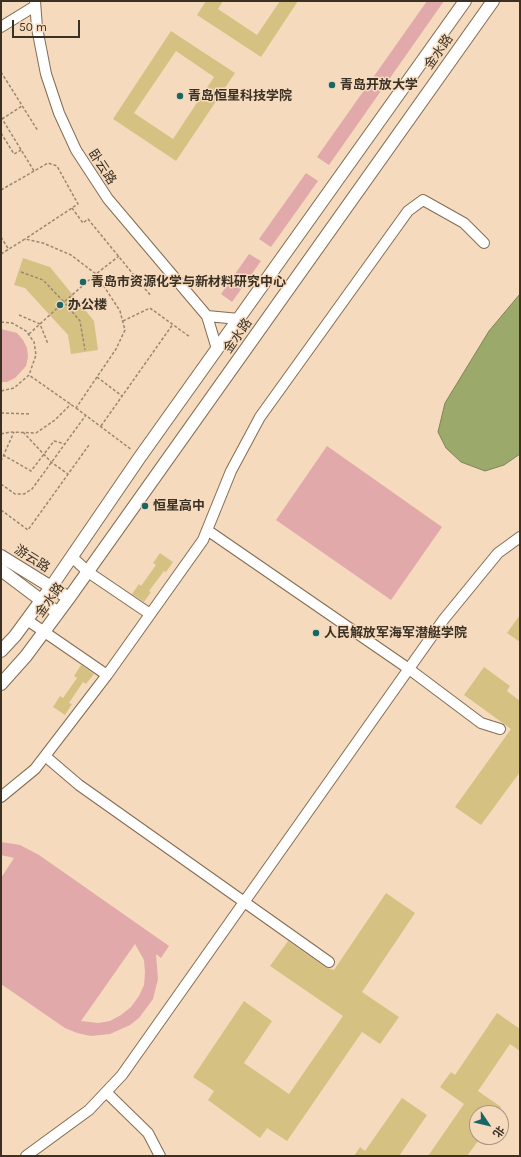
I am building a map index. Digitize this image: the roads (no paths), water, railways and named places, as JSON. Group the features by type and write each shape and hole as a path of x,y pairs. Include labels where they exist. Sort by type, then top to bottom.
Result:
{"main road":[{"name":"金水路","path":"1,651 42,601 140,457 465,1"},
{"name":"金水路","path":"1,684 44,632 88,572 493,1"},
{"name":"游云路","path":"1,556 69,598"},
{"name":"游云路","path":"1,570 58,613"}],"street":[{"path":"1,27 35,3"},
{"name":"卧云路","path":"35,3 46,74 59,113 76,150 108,199 207,316 217,349"},
{"path":"1,797 35,769 106,675 203,540 231,470 260,418 408,211 423,200 464,223 484,243"},
{"path":"207,316 238,319"},
{"path":"207,530 409,669 481,723 500,729"},
{"path":"26,1156 89,1110 122,1075 444,619 498,553 520,537"},
{"path":"72,557 88,572 150,614"},
{"path":"27,620 106,675"},
{"path":"45,756 79,785 245,901 329,962"},
{"path":"106,1092 148,1133 160,1156"}],"place":[{"name":"青岛开放大学","path":"332,85"},
{"name":"青岛恒星科技学院","path":"180,96"},
{"name":"青岛市资源化学与新材料研究中心","path":"83,282"},
{"name":"办公楼","path":"60,305"},
{"name":"恒星高中","path":"145,506"},
{"name":"人民解放军海军潜艇学院","path":"316,633"}]}
